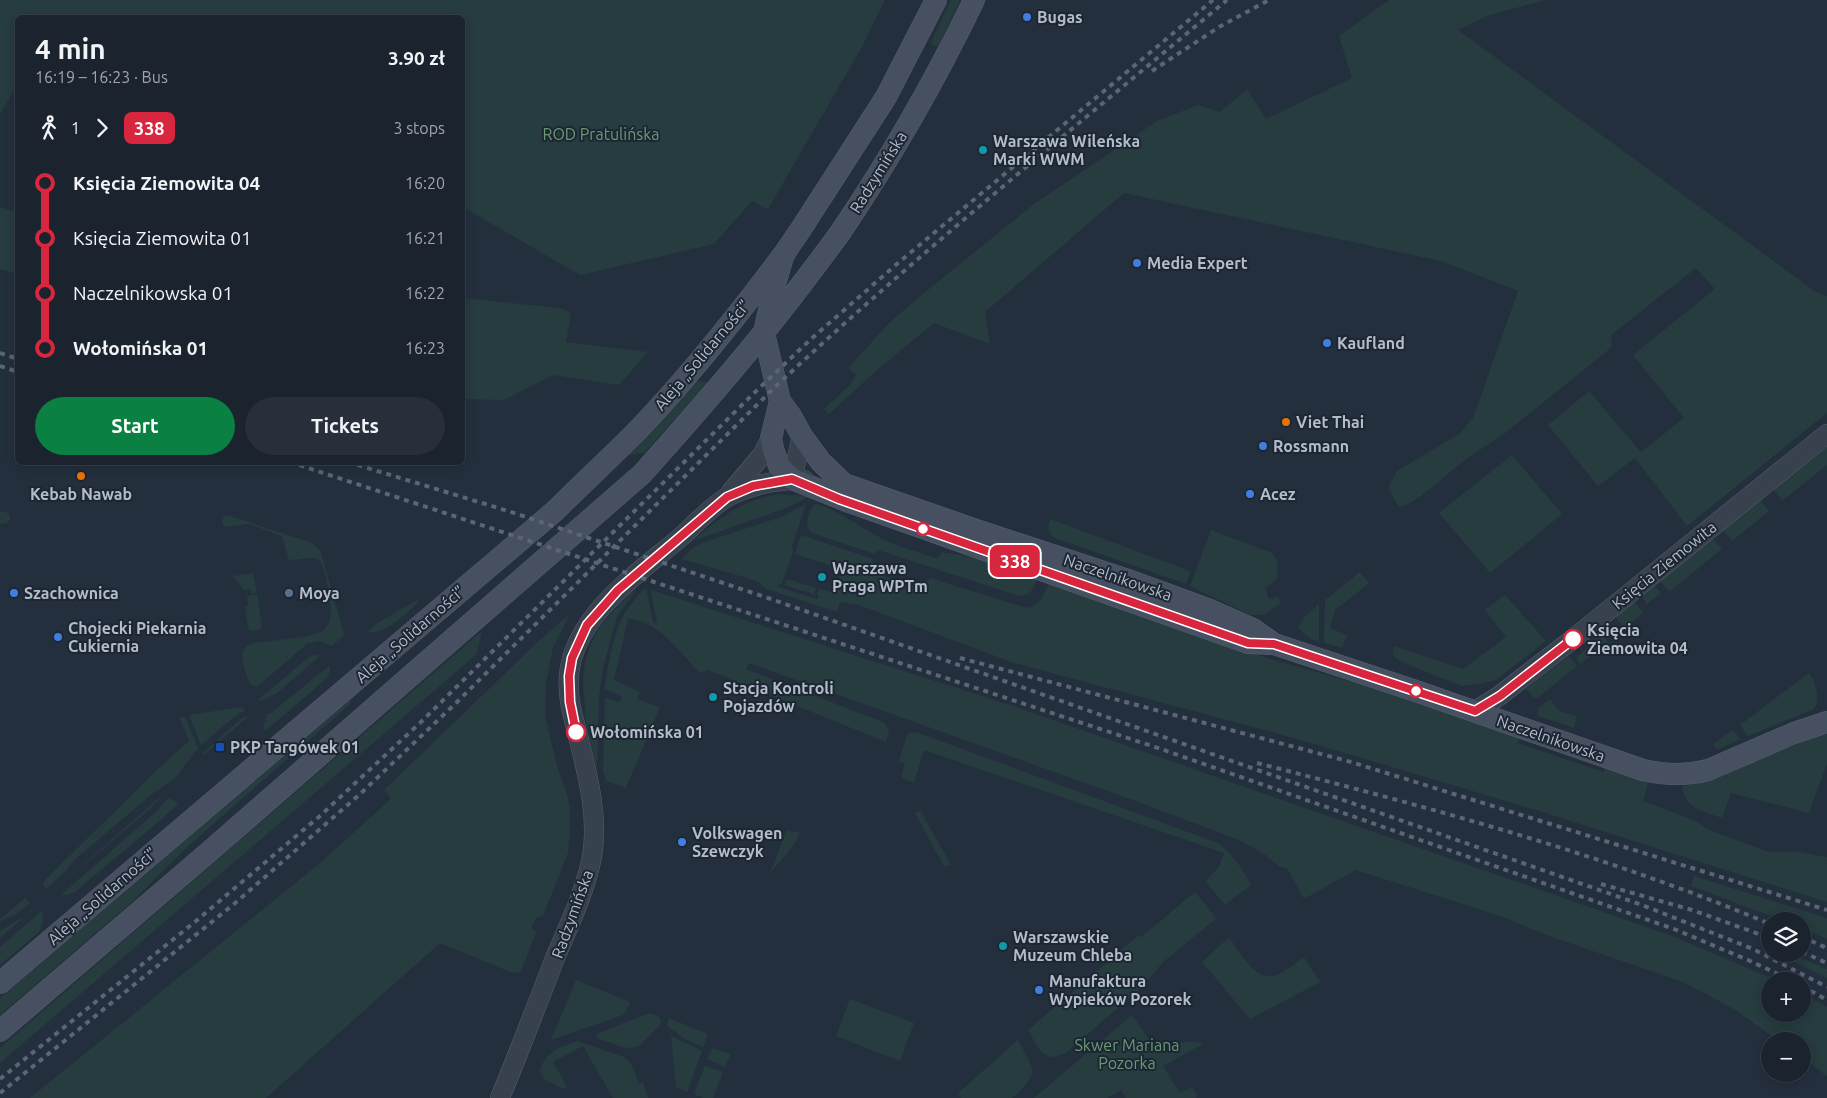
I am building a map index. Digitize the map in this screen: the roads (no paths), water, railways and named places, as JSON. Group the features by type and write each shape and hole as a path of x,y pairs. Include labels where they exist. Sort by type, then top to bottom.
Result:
{"main road":[{"name":"Radzymińska","path":"802,436 780,401 764,333 773,291 786,250 886,97 936,0"},
{"name":"Radzymińska","path":"764,333 839,234 902,134 950,51 974,0"},
{"name":"Aleja „Solidarności”","path":"0,984 556,510 635,432 681,383 740,312 786,250"},
{"name":"Aleja „Solidarności”","path":"0,1031 217,845 642,474 706,403 764,333"},
{"name":"Radzymińska","path":"771,438 780,401"},
{"name":"Naczelnikowska","path":"802,436 820,462 844,484 1144,585 1253,629 1274,644"},
{"path":"771,438 779,466 792,479"},
{"name":"Naczelnikowska","path":"792,479 858,505 1248,643 1274,644 1475,711 1643,770 1670,775 1708,770 1794,733 1827,722"}],"street":[{"name":"Księcia Ziemowita","path":"1475,711 1500,696 1573,639 1827,434"},
{"path":"792,479 802,436"},
{"path":"727,497 758,460 771,438"},
{"name":"Naczelnikowska","path":"792,479 844,484"},
{"name":"Radzymińska","path":"500,1098 582,893 592,856 594,808 570,702 569,676 575,650 587,625 618,590 727,497 753,486 792,479"}],"railway":[{"path":"0,1079 196,921 321,815 422,721 811,339 898,263 1213,0"},
{"path":"0,1093 234,904 359,795 455,704 776,386 942,238 1227,0"},
{"path":"1152,71 1219,27 1269,0"},
{"path":"0,353 15,358"},
{"path":"0,366 15,371"},
{"path":"299,465 1161,749 1674,929 1774,972"},
{"path":"358,465 508,511 768,598 1642,905 1753,949 1827,987"},
{"path":"960,658 1351,762 1827,910"},
{"path":"1257,763 1452,815 1581,854 1761,920"},
{"path":"1601,884 1692,910 1761,935"},
{"path":"1811,941 1827,948"},
{"path":"1811,956 1827,963"},
{"path":"1811,991 1827,1000"}],"place":[{"name":"Bugas","path":"1027,17"},
{"name":"Warszawa Wileńska Marki WWM","path":"983,150"},
{"name":"Media Expert","path":"1137,263"},
{"name":"Kaufland","path":"1327,343"},
{"name":"Viet Thai","path":"1286,422"},
{"name":"Rossmann","path":"1263,446"},
{"name":"Kebab Nawab","path":"81,476"},
{"name":"Acez","path":"1250,494"},
{"name":"Warszawa Praga WPTm","path":"822,577"},
{"name":"Szachownica","path":"14,593"},
{"name":"Moya","path":"289,593"},
{"name":"Chojecki Piekarnia Cukiernia","path":"58,637"},
{"name":"Księcia Ziemowita 04","path":"1573,639"},
{"name":"Stacja Kontroli Pojazdów","path":"713,697"},
{"name":"Wołomińska 01","path":"576,732"},
{"name":"PKP Targówek 01","path":"220,747"},
{"name":"Volkswagen Szewczyk","path":"682,842"},
{"name":"Warszawskie Muzeum Chleba","path":"1003,946"},
{"name":"Manufaktura Wypieków Pozorek","path":"1039,990"}],"park label":[{"name":"ROD Pratulińska","path":"601,134"},
{"name":"Skwer Mariana Pozorka","path":"1127,1054"}]}
